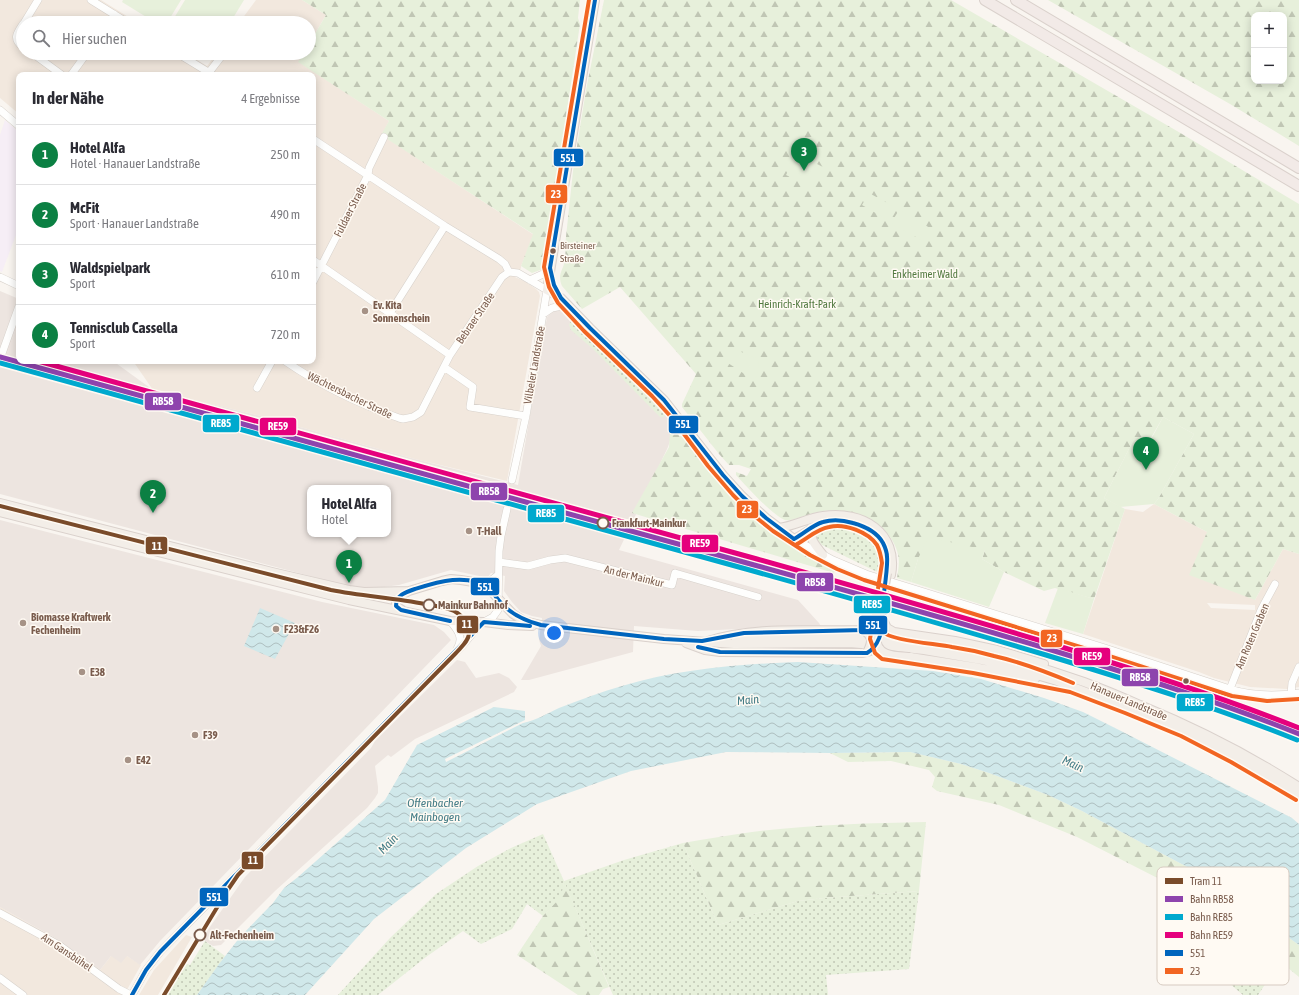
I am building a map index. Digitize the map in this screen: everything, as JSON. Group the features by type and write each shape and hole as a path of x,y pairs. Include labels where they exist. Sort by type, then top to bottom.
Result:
{"highway":[{"path":"985,0 1299,186"},
{"path":"1016,0 1299,168"}],"main road":[{"name":"Vilbeler Landstraße","path":"547,290 595,0"},
{"path":"550,268 554,285 562,302"},
{"path":"547,290 590,328 664,400 730,483 758,512 794,539"},
{"path":"0,503 324,585 364,592 409,591"},
{"name":"Hanauer Landstraße","path":"0,512 349,600 450,621 541,626 734,644 865,644 924,650 1004,666 1072,686 1148,716 1206,742 1299,795"},
{"path":"679,640 705,650 720,652 867,653 872,650 877,644 893,559 890,546 883,534 873,525 856,518 842,516 822,516 792,526 779,528"},
{"path":"794,539 797,530 808,520"},
{"path":"794,539 824,522 840,520 857,524 871,531 881,541 886,549 889,574"},
{"path":"811,528 810,533 812,540 823,555"},
{"path":"405,611 398,608 396,601 400,596 409,591 442,581 461,580 480,583"},
{"name":"Hanauer Landstraße","path":"480,583 490,590 510,612 519,618 541,626"},
{"path":"705,641 736,633 863,630 871,627 881,619"},
{"path":"881,619 887,628 894,632 944,639 1041,662 1068,673 1084,682"},
{"path":"863,630 868,633 872,639 867,653"},
{"name":"Hanauer Landstraße","path":"705,641 776,638 863,637 953,648 998,657 1084,682 1186,724 1223,743 1299,787"},
{"path":"877,644 882,652 889,655 927,659 1072,686"}],"street":[{"path":"28,16 38,0"},
{"path":"91,0 117,16"},
{"path":"42,60 58,72"},
{"path":"73,72 82,60"},
{"path":"188,60 207,72"},
{"path":"211,72 219,60"},
{"path":"0,110 16,123"},
{"name":"Fuldaer Straße","path":"316,277 368,175 369,168 384,137"},
{"path":"316,141 502,262 509,272 515,272 547,290"},
{"path":"390,313 445,226"},
{"path":"316,262 450,355"},
{"path":"530,280 541,276 550,268"},
{"name":"Bebraer Straße","path":"418,415 424,408 450,355 502,277 509,272"},
{"path":"0,278 16,285"},
{"name":"Vilbeler Landstraße","path":"512,480 526,416 547,290"},
{"name":"Vilbeler Landstraße","path":"543,314 562,302"},
{"path":"0,359 16,314"},
{"path":"256,388 270,364"},
{"name":"Wächtersbacher Straße","path":"290,364 334,390 392,416 403,419 413,418 418,415"},
{"name":"Vilbeler Landstraße","path":"444,367 473,387 470,407 526,416"},
{"path":"132,995 150,965 160,952 467,641 476,629 493,617 497,612 499,600 498,562 501,536 507,509"},
{"path":"794,539 849,568 874,577 1105,648 1230,689 1257,694 1299,693"},
{"name":"An der Mainkur","path":"498,562 528,566 550,560 565,558 672,585 675,573 758,596"},
{"path":"480,583 489,582 498,575"},
{"name":"Am Roten Graben","path":"1230,689 1261,610 1275,584"},
{"path":"450,621 458,630 460,639 459,646 451,656"},
{"path":"1291,694 1292,683 1299,666"},
{"name":"Am Gansbühel","path":"0,913 59,945 116,986 132,995"},
{"path":"0,978 23,995"}],"shaded area":[{"path":"0,0 101,0 127,16 16,16 16,60 197,60 207,66 212,60 300,60 299,62 314,72 16,72 16,111 0,98"},
{"path":"256,0 302,0 326,15 316,32 316,16 244,16"},
{"path":"316,73 389,121 382,135 534,235 521,268 515,277 536,289 540,296 507,481 415,459 257,415 153,390 135,364 316,364"},
{"path":"5,120 16,129 16,235 2,272 0,271 0,135"},
{"path":"0,291 16,298 16,364 117,364 153,390 257,415 415,459 518,485 547,317 551,312 560,309 565,311 666,409 676,422 668,447 619,550 798,600 822,628 757,628 698,631 634,626 633,652 529,680 521,680 541,646 539,640 542,618 521,612 512,602 504,591 505,576 491,573 488,577 484,577 451,570 399,585 376,588 348,586 0,494"},
{"path":"1154,504 1207,532 1255,600 1283,549 1299,554 1299,687 1287,689 1250,687 1214,678 1083,634 1125,509 1143,512","holes":["1207,603 1255,605 1255,610 1211,608"]},
{"path":"0,520 322,602 434,625 444,632 451,640 160,941 140,965 127,956 121,963 111,956 100,970 55,938 0,907"},
{"path":"457,660 465,662 476,678 499,673 509,678 517,687 514,692 415,739 391,757 388,755 375,766 378,793 367,808 275,891 221,945 213,946 205,941 205,934 245,877 371,748 375,741"},
{"path":"0,907 55,938 100,970 111,956 127,956 141,965 124,995 0,995"},
{"path":"186,935 192,937 158,995 139,995 154,970"}],"green space":[{"path":"123,0 181,0 171,16 145,16 122,2"},
{"path":"185,0 244,0 234,16 175,16"},
{"path":"302,0 580,0 578,18 580,24 543,269 532,273 521,266 533,234 381,135 389,121 316,74 316,72 313,72 298,62 299,60 316,60 316,32 326,15"},
{"name":"Enkheimer Wald","path":"604,0 951,0 1177,131 1299,204 1299,554 1283,549 1255,600 1189,575 1207,532 1154,504 1194,434 1163,417 1147,445 1134,439 1104,498 1125,509 1094,599 1055,588 1044,591 1004,572 982,559 985,550 918,559 911,582 897,578 899,557 894,543 879,525 869,519 858,514 835,510 823,511 785,520 773,512 736,475 736,472 747,476 751,469 739,465 729,465 682,407 696,374 620,287 582,309 562,286 560,275 565,258 573,171 586,90"},
{"path":"1048,0 1299,0 1299,146 1230,104"},
{"path":"797,154 823,167 812,188 786,175"},
{"path":"869,193 893,206 886,219 862,205"},
{"path":"899,210 930,228 923,241 891,223"},
{"path":"572,318 590,338 598,343 666,409 664,417 660,417 593,349 571,330 569,325"},
{"path":"734,349 758,360 758,368 755,379 752,379 728,363 727,358"},
{"path":"1163,417 1194,434 1158,499 1154,504 1120,507 1104,498 1134,439 1148,445"},
{"path":"676,424 679,430 679,436 683,436 733,498 766,528 782,539 837,568 834,573 632,513 669,447 670,431"},
{"path":"836,521 865,529 882,546 885,557 883,574 822,545 817,540 814,531"},
{"path":"928,537 985,550 982,559 1004,572 989,607 911,582 918,559"},
{"path":"1058,588 1094,599 1083,634 1045,623"},
{"path":"910,752 961,764 1048,795 1082,811 1187,867 1157,867 1157,878 1077,837 999,805 937,791 932,787 935,777 929,770 891,761 848,762 830,753"},
{"path":"926,822 919,891 798,901 718,925 683,843 743,833 817,826"},
{"path":"543,834 564,881 624,860 683,843 718,925 798,901 919,891 909,969 826,975 828,995 613,995 564,882 562,897 543,916 527,904 512,929 481,944 463,931 426,957 378,995 338,995 390,938 436,894 478,866 511,848"},
{"path":"564,881 609,987 603,989 599,995 578,995 517,955 543,916 561,897"},
{"path":"1289,938 1299,945 1299,977 1289,969"},
{"path":"205,941 225,956 197,995 166,995 185,963 190,965"},
{"path":"1231,985 1265,985 1258,995 1243,995"}],"water":[{"name":"F23&F26","path":"260,608 295,623 275,659 244,646"},
{"path":"798,662 933,671 981,679 1044,698 1083,712 1292,818 1299,824 1299,945 1289,938 1289,867 1187,867 1082,811 1048,795 961,764 910,752 726,752 631,771 537,804 466,848 374,919 305,995 197,995 240,937 273,903 284,888 385,800 417,745 494,707 525,711 525,720 445,759 446,762 523,723 537,719 559,708 598,693 665,675 709,668"}],"railway":[{"path":"362,452 400,466"},
{"path":"451,481 523,507 562,519 811,588 939,621 1063,658 1113,669"},
{"path":"1137,676 1192,690"}],"tram line":[{"name":"11","path":"0,506 331,590 447,608 460,615 468,626 468,639 456,653 238,875 164,995"}],"rail line":[{"name":"RB58","path":"0,357 16,361"},
{"name":"RE85","path":"0,363 560,517 971,633 1173,695 1235,716 1297,740"},
{"name":"RB58","path":"25,364 560,511 973,627 1175,689 1237,710 1299,734"},
{"name":"RE59","path":"49,364 577,509 944,612 1147,674 1239,705 1299,728"}],"transit line":[{"name":"23","path":"589,0 544,267 549,287 558,303 584,331 652,396 672,418 708,466 752,514 773,531 810,555 837,569 864,580 1103,654 1232,696 1267,701 1299,699"},
{"name":"551","path":"595,0 550,268 554,285 561,298 664,400 723,475 742,496 766,518 794,539"},
{"name":"551","path":"450,621 401,610 396,606 396,602 402,594 443,581 472,581 489,589 510,611 520,617 541,625 664,639 702,641 744,633 863,630 875,623 880,616 887,562 887,553 880,539 870,530 857,524 834,520 819,523 794,539"},
{"name":"23","path":"797,544 820,530 829,527 842,526 856,530 868,536 877,545 882,563 870,639 875,653 882,659 973,673 1070,692 1181,736 1231,762 1296,800"},
{"name":"23","path":"880,604 878,624 882,631 886,634 899,639 946,646 1004,658 1073,683"},
{"name":"551","path":"698,647 720,652 867,653 876,645 882,628 885,610"},
{"name":"551","path":"484,622 530,626"},
{"name":"551","path":"132,995 146,970 160,952 484,622"}],"place":[{"name":"Waldspielpark","path":"804,171"},
{"name":"Birsteiner Straße","path":"553,251"},
{"name":"Ev. Kita Sonnenschein","path":"365,311"},
{"name":"Tennisclub Cassella","path":"1146,470"},
{"name":"McFit","path":"153,513"},
{"name":"Frankfurt-Mainkur","path":"603,523"},
{"name":"T-Hall","path":"469,531"},
{"name":"Hotel Alfa","path":"349,583"},
{"name":"Mainkur Bahnhof","path":"429,605"},
{"name":"Biomasse Kraftwerk Fechenheim","path":"23,623"},
{"name":"F23&F26","path":"276,629"},
{"name":"E38","path":"82,672"},
{"name":"F39","path":"195,735"},
{"name":"E42","path":"128,760"},
{"name":"Alt-Fechenheim","path":"200,935"}],"park label":[{"name":"Heinrich-Kraft-Park","path":"797,304"}],"water label":[{"name":"Main","path":"748,700"},
{"name":"Main","path":"1073,764"},
{"name":"Offenbacher Mainbogen","path":"435,810"},
{"name":"Main","path":"388,844"}]}
